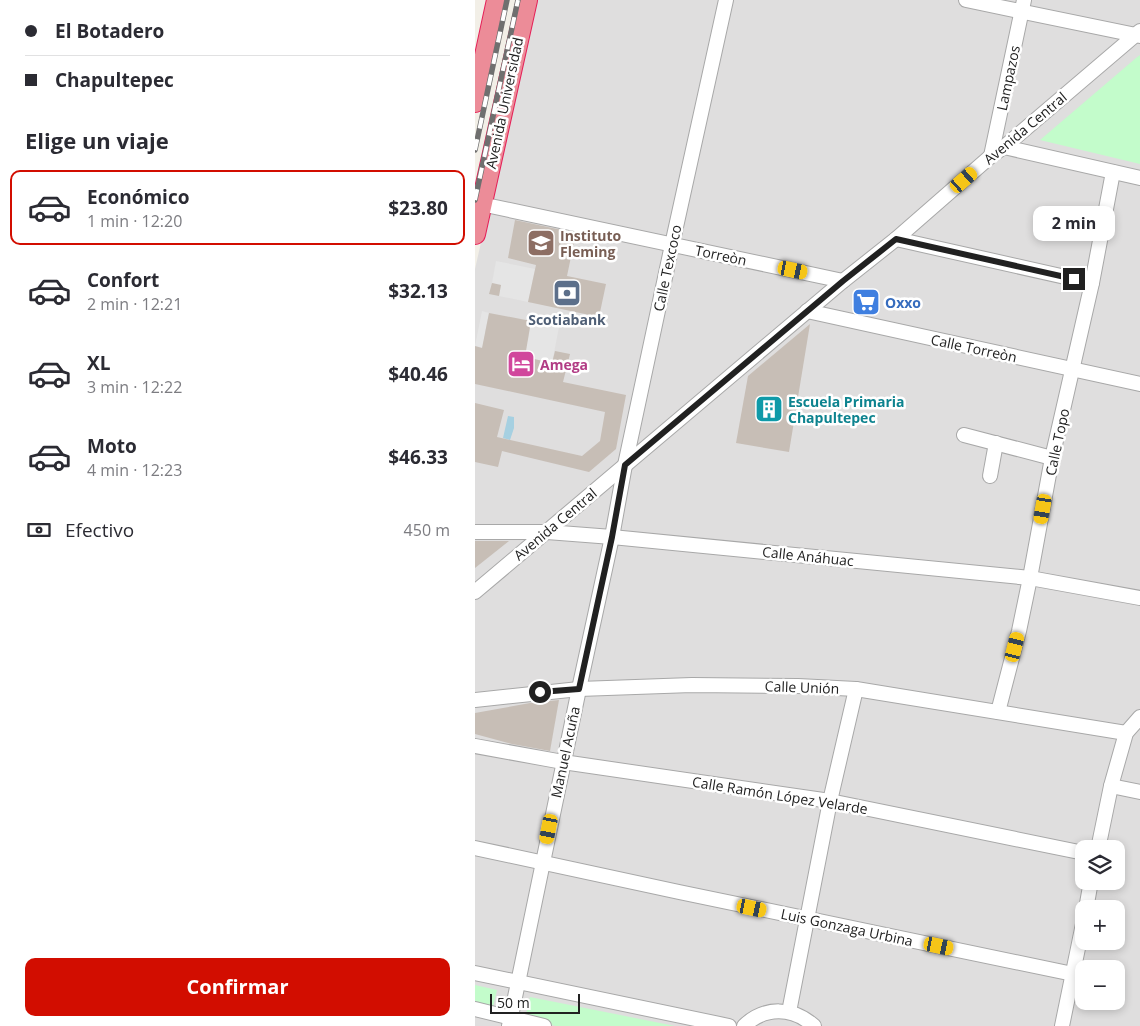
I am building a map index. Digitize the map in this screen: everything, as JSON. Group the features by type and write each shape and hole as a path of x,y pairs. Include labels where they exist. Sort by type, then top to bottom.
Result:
{"highway":[{"name":"Avenida Universidad","path":"475,102 497,0"},
{"name":"Avenida Universidad","path":"475,234 527,0"}],"street":[{"name":"Calle Texcoco","path":"612,537 625,465 726,0"},
{"path":"965,0 1023,6 1138,34"},
{"name":"Lampazos","path":"991,156 1023,6"},
{"name":"Avenida Central","path":"475,592 1138,34"},
{"path":"1004,148 1140,178"},
{"name":"Calle Topo","path":"998,712 1019,631 1113,172"},
{"name":"Torreòn","path":"481,204 843,281"},
{"path":"896,239 1091,283"},
{"name":"Calle Torreòn","path":"807,311 1140,384"},
{"path":"964,436 1053,458"},
{"path":"990,476 995,443"},
{"name":"Calle Anáhuac","path":"475,532 547,532 612,537 1030,578 1140,598"},
{"name":"Manuel Acuña","path":"510,1022 563,762 612,537"},
{"name":"Calle Unión","path":"475,700 579,689 692,685 798,686 856,689 1126,733"},
{"path":"789,1012 830,801 856,689"},
{"path":"1100,840 1111,786 1126,733 1140,717"},
{"name":"Calle Ramón López Velarde","path":"475,746 563,762 830,801 1075,851"},
{"path":"1111,786 1140,792"},
{"name":"Luis Gonzaga Urbina","path":"475,848 1073,974"},
{"path":"1062,1026 1078,950"},
{"path":"475,973 729,1026"},
{"path":"475,1009 510,1022 545,1026"},
{"path":"744,1026 751,1019 763,1013 776,1011 802,1016 814,1026"}],"shaded area":[{"path":"536,0 1140,0 1140,1026 475,1026 475,269"},
{"path":"496,261 535,269 528,302 499,296 501,285 492,283"},
{"path":"482,311 489,313 485,332 528,341 531,321 559,327 552,363 475,346"}],"green space":[{"path":"1140,55 1140,164 1040,140 1136,58"},
{"path":"475,985 497,990 493,1007 475,1003"},
{"path":"530,997 675,1026 556,1026 525,1019"}],"water":[{"path":"508,416 514,417 514,428 510,440 503,438"}],"building":[{"path":"515,220 576,233 567,276 606,284 599,317 528,302 536,265 508,258"},
{"path":"492,283 501,285 499,296 489,294"},
{"path":"489,313 531,321 525,357 552,363 555,351 570,354 563,382 626,395 616,449 589,472 502,451 498,467 475,462 475,403 504,410 497,437 582,456 600,441 605,412 475,384 475,346 482,348"},
{"name":"Escuela Primaria Chapultepec","path":"810,324 789,452 736,443 748,376"},
{"path":"475,541 509,541 475,568"},
{"path":"559,700 550,751 512,744 475,734 475,713"}],"railway":[{"path":"475,150 507,0"},
{"path":"475,200 518,0"}],"place":[{"name":"Instituto Fleming","path":"541,243"},
{"name":"Scotiabank","path":"567,293"},
{"name":"Oxxo","path":"866,302"},
{"name":"Amega","path":"521,364"},
{"name":"Escuela Primaria Chapultepec","path":"769,409"}],"route":[{"path":"540,692 579,689 612,537 625,465 843,281 896,239 1074,279"}]}
